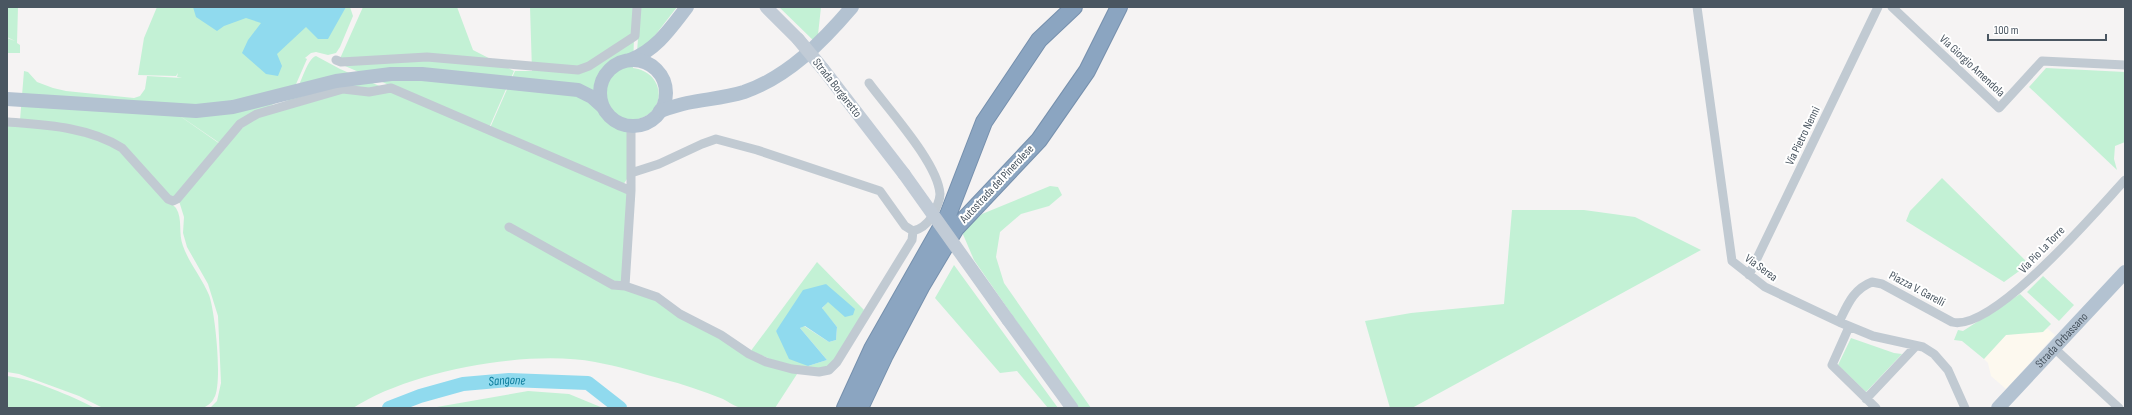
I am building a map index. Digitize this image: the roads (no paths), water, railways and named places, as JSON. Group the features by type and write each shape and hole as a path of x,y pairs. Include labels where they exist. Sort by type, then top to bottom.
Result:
{"highway":[{"name":"Autostrada del Pinerolese","path":"845,408 872,349 948,215 990,109 1039,40 1074,7"},
{"name":"Autostrada del Pinerolese","path":"860,408 885,355 921,287 956,228 1039,140 1087,71 1119,7"}],"main road":[{"path":"578,90 598,82 619,64 645,53 661,40 686,7"},
{"path":"7,100 196,112 233,107 336,81 375,75 406,74 578,90 592,97 614,120 631,126 647,122 660,111 686,103 718,98 751,89 769,81 792,66 815,46 852,7"},
{"path":"656,71 656,57 661,40"},
{"path":"627,61 646,63 656,71 664,86 665,94 660,111"},
{"path":"602,106 600,93 606,74"},
{"path":"664,86 673,92 684,96 718,98"},
{"name":"Strada Orbassano","path":"2012,408 2125,272"},
{"name":"Strada Orbassano","path":"1998,408 2125,286"}],"street":[{"path":"336,60 341,62 427,57 578,70 589,66 635,36 637,7"},
{"name":"Strada Borgaretto","path":"766,7 798,39 823,69 904,174 1072,408"},
{"name":"Via Serea","path":"1697,7 1732,261 1765,287 1849,327 1873,336 1923,347 1934,354 1948,370 1965,408"},
{"name":"Via Pietro Nenni","path":"1749,275 1878,7"},
{"name":"Via Giorgio Amendola","path":"1892,7 1999,108 2042,61 2125,65"},
{"path":"869,83 928,162 938,185 940,195 934,213 925,226 913,231"},
{"path":"8,122 62,127 113,142 122,148 168,199 173,201 177,200 240,124 257,114 343,90 369,92 391,88 631,191"},
{"path":"625,286 631,191 631,126"},
{"path":"631,173 659,164 716,139 757,150 880,191 905,226 913,231"},
{"name":"Via Pio La Torre","path":"1966,322 2020,289 2046,264 2125,180"},
{"path":"509,227 613,285 625,286 665,301 680,314 721,335 749,354 792,369 826,372 834,367 912,240 913,231"},
{"name":"Piazza V. Garelli","path":"1839,322 1852,296 1858,290 1872,282 1878,283 1952,322 1966,322"},
{"path":"1849,327 1832,365 1876,408"},
{"path":"1866,399 1916,346"},
{"path":"2058,351 2119,408"}],"water":[{"path":"193,7 346,7 328,39 318,39 306,27 277,54 282,66 278,76 266,74 242,53 248,40 261,23 246,18 224,26 217,31 196,17"},
{"path":"826,284 855,309 853,315 845,317 828,302 822,308 837,327 836,340 829,342 805,326 800,328 827,360 808,366 789,359 776,331 803,290"}],"waterway":[{"name":"Sangone","path":"389,408 420,396 463,384 509,380 588,383 620,408"}]}
